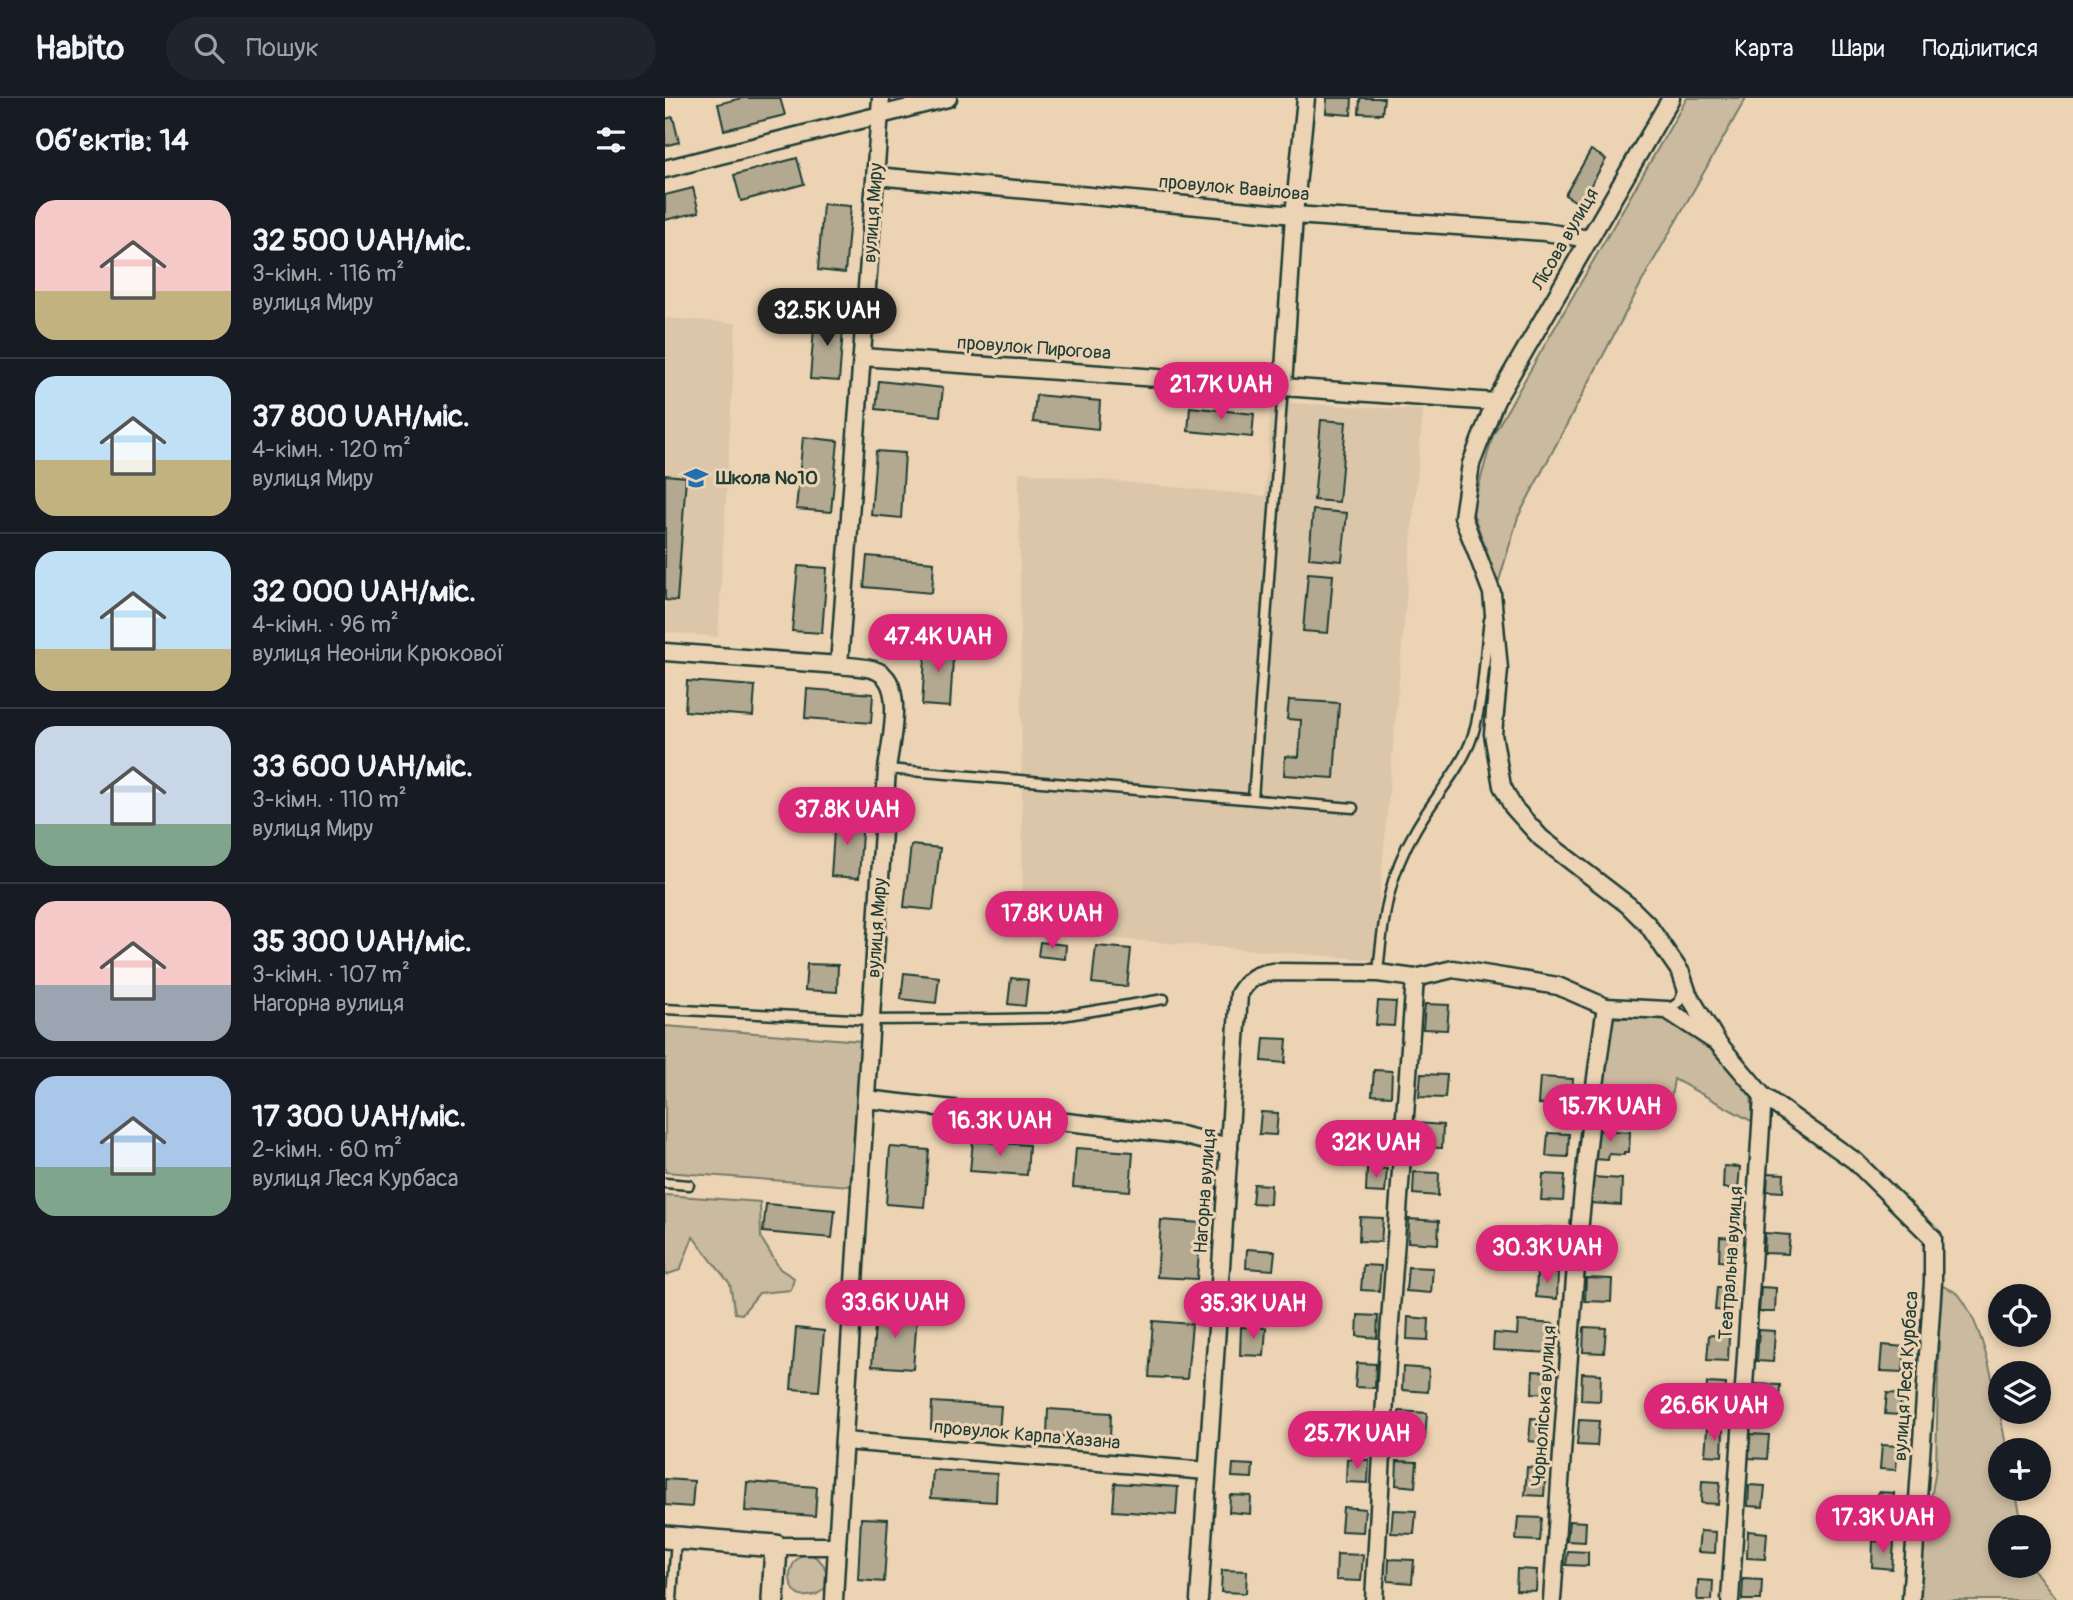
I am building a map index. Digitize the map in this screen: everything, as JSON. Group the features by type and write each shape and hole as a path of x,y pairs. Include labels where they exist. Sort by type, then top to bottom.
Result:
{"street":[{"name":"вулиця Миру","path":"834,1600 887,769 894,699 891,684 875,669 839,665 881,98"},
{"path":"665,169 948,98"},
{"path":"1283,386 1294,215 1306,98"},
{"name":"Лісова вулиця","path":"1671,98 1495,402 1471,464 1463,517 1492,593 1499,669 1493,734 1501,786 1513,807 1541,838 1628,905 1648,925 1668,951 1688,994 1718,1043"},
{"name":"провулок Вавілова","path":"876,176 1294,215 1545,232 1589,239"},
{"name":"провулок Пирогова","path":"862,357 1495,402"},
{"path":"665,652 839,665"},
{"path":"1378,973 1415,978 1453,969 1558,986 1606,1007 1667,1010 1718,1043 1763,1096"},
{"name":"Нагорна вулиця","path":"1199,1600 1239,994 1246,982 1258,974 1378,973"},
{"path":"1374,1600 1387,1363 1415,978"},
{"name":"Чорноліська вулиця","path":"1552,1600 1575,1263 1594,1086 1606,1007"},
{"name":"вулиця Леся Курбаса","path":"1763,1096 1855,1161 1933,1238 1933,1282 1911,1600"},
{"name":"Театральна вулиця","path":"1730,1600 1763,1096"},
{"path":"866,1099 1181,1135 1229,1147"},
{"name":"провулок Карпа Хазана","path":"844,1441 1207,1471"},
{"path":"671,1538 776,1546 837,1546"},
{"path":"773,1600 776,1546"}],"lane":[{"path":"1253,799 1283,386"},
{"path":"1378,973 1383,915 1394,875 1416,828 1462,760 1472,740 1478,714 1492,593"},
{"path":"887,769 1353,808"},
{"path":"1667,1010 1679,1002 1684,983"},
{"path":"665,1009 871,1020 1050,1018 1164,999"},
{"path":"665,1183 689,1185"},
{"path":"671,1538 671,1600"}],"shaded area":[{"path":"1687,98 1746,98 1646,274 1518,517 1498,584 1472,510 1493,435"},
{"name":"Школа №10","path":"665,318 736,323 718,637 665,632"},
{"path":"1271,402 1423,410 1374,960 1023,931 1019,472 1265,496"},
{"path":"1612,1018 1666,1018 1711,1050 1751,1093 1753,1122 1674,1079 1668,1117 1599,1101"},
{"path":"665,1026 861,1041 850,1186 665,1172"},
{"path":"665,1195 760,1202 761,1238 780,1269 794,1278 791,1290 759,1293 742,1314 735,1313 730,1284 693,1237 680,1270 665,1275"},
{"path":"1940,1285 1957,1293 1977,1327 1988,1364 1988,1424 2002,1424 2004,1438 1988,1438 1988,1501 2017,1501 2020,1515 1988,1515 1988,1578 2040,1578 2057,1600 1920,1600 1923,1549 1936,1468"},
{"path":"807,1553 823,1564 828,1584 816,1594 800,1596 792,1585 790,1573 796,1561"}],"building":[{"path":"742,98 780,98 785,115 724,130 718,104"},
{"path":"1327,98 1352,98 1351,115 1326,113"},
{"path":"1360,98 1384,98 1382,114 1359,113"},
{"path":"673,117 679,142 665,146 665,119"},
{"path":"1591,150 1606,159 1580,204 1565,195"},
{"path":"797,158 804,184 741,201 734,175"},
{"path":"693,188 699,212 665,220 665,195"},
{"path":"823,204 851,206 845,273 818,270"},
{"path":"815,315 844,317 839,381 810,379"},
{"path":"879,381 943,388 940,416 876,409"},
{"path":"1036,395 1100,401 1098,429 1033,422"},
{"path":"1190,407 1254,414 1252,437 1188,431"},
{"path":"1321,420 1346,422 1339,502 1314,500"},
{"path":"803,437 838,441 831,512 796,509"},
{"path":"876,451 905,453 901,518 871,515"},
{"path":"665,475 686,477 677,601 665,600"},
{"path":"1313,510 1347,513 1342,561 1309,558"},
{"path":"867,556 934,562 932,593 864,587"},
{"path":"798,566 827,568 822,633 792,631"},
{"path":"1308,573 1333,575 1328,633 1303,631"},
{"path":"926,641 954,643 950,707 922,705"},
{"path":"687,681 755,686 753,716 685,711"},
{"path":"807,689 873,694 871,723 805,718"},
{"path":"1289,700 1339,703 1334,778 1284,775 1285,756 1299,757 1301,720 1287,719"},
{"path":"835,816 863,818 859,878 831,876"},
{"path":"911,845 940,848 933,910 904,907"},
{"path":"1040,942 1066,945 1065,959 1038,956"},
{"path":"1096,946 1131,949 1127,987 1092,983"},
{"path":"807,964 838,965 837,992 805,990"},
{"path":"904,973 939,977 936,1003 901,999"},
{"path":"1011,978 1028,980 1025,1006 1008,1004"},
{"path":"1378,1001 1396,1002 1394,1026 1376,1025"},
{"path":"1425,1004 1449,1005 1447,1030 1423,1029"},
{"path":"1264,1038 1287,1039 1285,1063 1262,1061"},
{"path":"1374,1070 1392,1071 1391,1096 1372,1095"},
{"path":"1421,1074 1447,1075 1445,1098 1419,1097"},
{"path":"1540,1077 1573,1079 1571,1106 1538,1104"},
{"path":"1261,1112 1278,1113 1276,1135 1259,1134"},
{"path":"1373,1120 1390,1121 1388,1145 1371,1144"},
{"path":"1416,1123 1443,1125 1442,1148 1415,1147"},
{"path":"1595,1130 1630,1132 1629,1152 1624,1152 1624,1155 1609,1154 1608,1160 1593,1159"},
{"path":"1548,1133 1569,1134 1568,1157 1546,1156"},
{"path":"973,1141 1029,1145 1027,1175 970,1171"},
{"path":"890,1147 929,1150 924,1207 886,1204"},
{"path":"1076,1148 1133,1152 1130,1191 1073,1187"},
{"path":"1724,1166 1740,1167 1738,1189 1723,1188"},
{"path":"1367,1168 1387,1169 1385,1193 1366,1192"},
{"path":"1414,1172 1439,1173 1438,1196 1413,1194"},
{"path":"1768,1173 1784,1174 1783,1192 1767,1191"},
{"path":"1543,1174 1565,1175 1563,1201 1541,1200"},
{"path":"1592,1177 1622,1179 1621,1205 1590,1203"},
{"path":"1254,1184 1271,1185 1270,1204 1252,1203"},
{"path":"766,1204 835,1210 832,1238 763,1232"},
{"path":"1360,1217 1383,1218 1381,1242 1359,1241"},
{"path":"1409,1219 1439,1221 1438,1244 1408,1242"},
{"path":"1161,1220 1201,1223 1197,1279 1157,1277"},
{"path":"1543,1227 1562,1228 1561,1250 1541,1249"},
{"path":"1765,1233 1790,1235 1788,1254 1764,1253"},
{"path":"1720,1237 1737,1238 1735,1262 1719,1261"},
{"path":"1247,1249 1275,1251 1273,1270 1246,1268"},
{"path":"1363,1265 1381,1266 1379,1291 1361,1290"},
{"path":"1408,1267 1433,1268 1431,1293 1406,1291"},
{"path":"1537,1272 1558,1273 1557,1299 1536,1297"},
{"path":"1586,1278 1612,1279 1611,1302 1585,1301"},
{"path":"1717,1287 1733,1288 1732,1311 1715,1310"},
{"path":"1761,1287 1776,1288 1775,1312 1759,1312"},
{"path":"876,1312 917,1315 913,1369 872,1366"},
{"path":"1358,1315 1378,1316 1377,1338 1357,1336"},
{"path":"1408,1317 1429,1319 1428,1340 1407,1339"},
{"path":"1153,1321 1192,1324 1187,1379 1149,1377"},
{"path":"1518,1321 1554,1324 1552,1353 1493,1350 1494,1333 1517,1335"},
{"path":"1241,1327 1266,1328 1264,1356 1240,1355"},
{"path":"1584,1327 1606,1328 1604,1353 1583,1352"},
{"path":"796,1328 824,1331 819,1391 791,1389"},
{"path":"1759,1330 1775,1331 1773,1362 1757,1361"},
{"path":"1709,1335 1729,1336 1728,1361 1707,1360"},
{"path":"1882,1345 1905,1347 1903,1372 1880,1371"},
{"path":"1357,1363 1376,1364 1375,1388 1355,1387"},
{"path":"1403,1367 1429,1369 1428,1392 1402,1390"},
{"path":"1533,1371 1551,1372 1550,1394 1532,1393"},
{"path":"1582,1373 1601,1374 1600,1401 1581,1400"},
{"path":"1707,1383 1726,1384 1724,1414 1705,1413"},
{"path":"1756,1384 1780,1385 1778,1411 1754,1410"},
{"path":"1887,1393 1901,1394 1900,1415 1885,1414"},
{"path":"932,1402 1001,1406 999,1432 931,1429"},
{"path":"1048,1409 1111,1413 1110,1439 1047,1435"},
{"path":"1399,1411 1427,1413 1425,1439 1398,1437"},
{"path":"1351,1413 1372,1414 1371,1435 1349,1434"},
{"path":"1531,1418 1549,1419 1547,1443 1529,1441"},
{"path":"1579,1420 1599,1421 1597,1446 1577,1445"},
{"path":"1707,1429 1723,1430 1722,1456 1705,1455"},
{"path":"1750,1434 1769,1435 1767,1459 1748,1458"},
{"path":"1882,1445 1898,1446 1896,1470 1880,1469"},
{"path":"1347,1459 1369,1460 1368,1483 1346,1482"},
{"path":"1397,1461 1417,1462 1415,1487 1396,1485"},
{"path":"1233,1464 1253,1465 1252,1478 1232,1477"},
{"path":"1527,1467 1546,1469 1544,1496 1525,1495"},
{"path":"933,1470 997,1474 996,1502 931,1498"},
{"path":"665,1479 694,1481 692,1507 665,1505"},
{"path":"1702,1481 1720,1482 1718,1504 1701,1503"},
{"path":"747,1482 817,1487 815,1516 745,1511"},
{"path":"1115,1483 1178,1487 1176,1515 1113,1511"},
{"path":"1749,1485 1765,1486 1763,1507 1748,1506"},
{"path":"1878,1492 1894,1493 1893,1518 1876,1517"},
{"path":"1230,1495 1251,1496 1250,1514 1229,1512"},
{"path":"1343,1507 1365,1509 1363,1532 1341,1531"},
{"path":"1393,1510 1416,1511 1414,1534 1391,1533"},
{"path":"1518,1517 1542,1518 1540,1541 1516,1540"},
{"path":"861,1518 888,1519 884,1582 858,1580"},
{"path":"1569,1521 1586,1522 1585,1542 1567,1541"},
{"path":"1700,1531 1716,1532 1715,1553 1698,1552"},
{"path":"1748,1531 1767,1533 1765,1559 1747,1558"},
{"path":"1873,1541 1894,1543 1892,1569 1872,1567"},
{"path":"1568,1551 1588,1552 1588,1566 1566,1565"},
{"path":"1337,1554 1363,1555 1361,1581 1336,1580"},
{"path":"1389,1559 1414,1560 1412,1583 1388,1581"},
{"path":"1517,1569 1537,1570 1536,1591 1516,1590"},
{"path":"1222,1570 1247,1571 1246,1593 1221,1592"},
{"path":"1743,1579 1762,1580 1761,1600 1742,1600"},
{"path":"1698,1580 1713,1581 1712,1600 1697,1600"}],"place":[{"name":"Школа №10","path":"696,478"}]}
